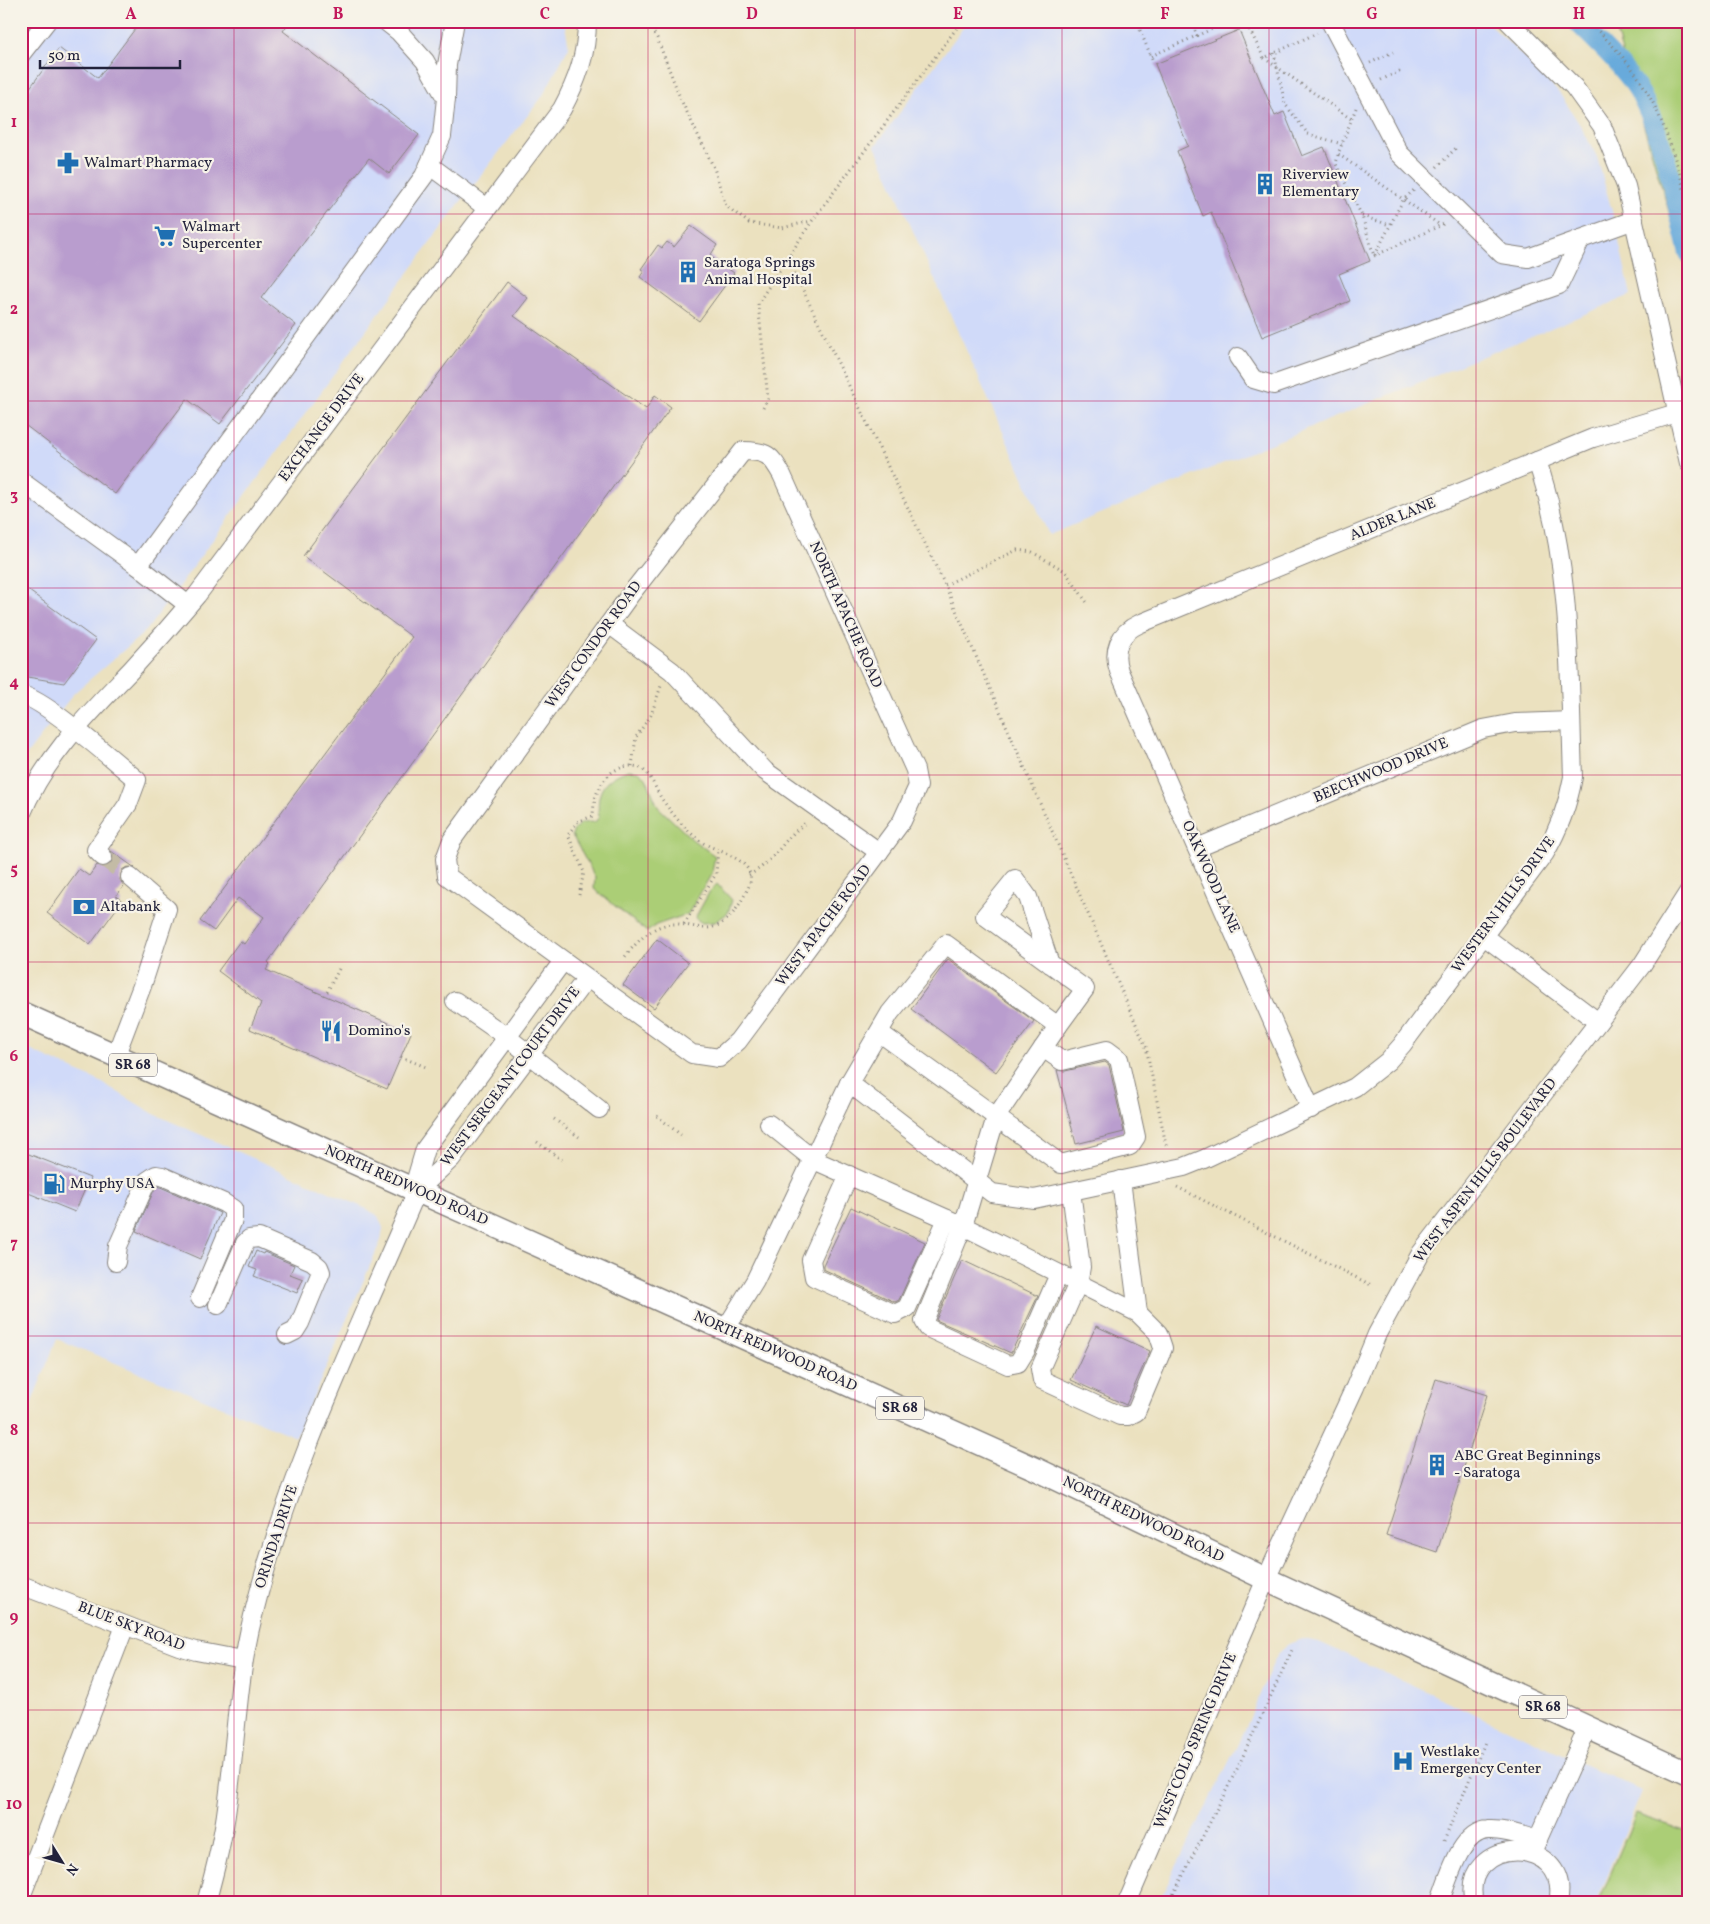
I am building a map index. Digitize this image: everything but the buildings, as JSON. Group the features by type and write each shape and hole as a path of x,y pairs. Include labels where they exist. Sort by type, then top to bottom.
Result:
{"main road":[{"name":"NORTH REDWOOD ROAD","path":"21,1014 1070,1485 1266,1579 1689,1774"}],"street":[{"path":"21,54 47,21"},
{"path":"385,21 399,32 425,61 446,98"},
{"path":"138,566 424,176 442,136 448,65 455,21"},
{"name":"EXCHANGE DRIVE","path":"21,814 51,759 74,729 153,647 188,605 562,109 572,90 585,49 587,21"},
{"path":"1508,21 1574,87 1602,126 1626,186 1689,463"},
{"path":"1325,27 1399,153 1502,254 1528,258 1634,220"},
{"path":"429,165 487,208"},
{"path":"1238,357 1253,379 1273,385 1282,382 1559,286 1581,239"},
{"name":"ALDER LANE","path":"1118,645 1126,632 1139,624 1620,428 1677,412"},
{"name":"WEST CONDOR ROAD","path":"563,962 447,876 445,859 452,840 609,624 743,451 761,451"},
{"name":"NORTH APACHE ROAD","path":"761,451 773,459 782,475 915,770 918,786"},
{"name":"WESTERN HILLS DRIVE","path":"849,1083 992,1193 1034,1199 1172,1169 1204,1159 1355,1087 1388,1062 1545,853 1561,822 1573,777 1564,590 1554,519 1537,461"},
{"path":"21,480 188,605"},
{"path":"609,624 672,671 765,771 879,852"},
{"name":"OAKWOOD LANE","path":"1118,645 1116,662 1119,671 1311,1108"},
{"path":"21,695 30,696 137,780 128,804 96,850 103,857"},
{"name":"BEECHWOOD DRIVE","path":"1197,848 1483,729 1530,721 1571,721"},
{"name":"WEST APACHE ROAD","path":"586,979 692,1054 720,1058 738,1041 902,821 918,786"},
{"path":"115,1057 167,909 130,877"},
{"path":"849,1175 811,1260 814,1277 895,1314 907,1308 977,1182 996,1117 1085,989 1050,964 986,916 1015,878 1028,897 1050,964"},
{"name":"WEST ASPEN HILLS BOULEVARD","path":"1266,1579 1355,1387 1377,1334 1421,1253 1642,964 1689,891"},
{"path":"1484,936 1598,1022"},
{"path":"725,1330 755,1281 849,1083 890,1013 946,944 1058,1026"},
{"path":"563,962 586,979"},
{"name":"WEST SERGEANT COURT DRIVE","path":"417,1191 417,1176 425,1149 563,962"},
{"name":"WEST SERGEANT COURT DRIVE","path":"417,1191 451,1159 586,979"},
{"path":"455,1001 507,1037 599,1109"},
{"path":"880,1033 1061,1164 1130,1146 1136,1137 1119,1059 1107,1050 1062,1061 1043,1048"},
{"path":"769,1124 814,1160 955,1223 1078,1283 1138,1314 1158,1333 1163,1348 1136,1412 1120,1416 1042,1380 1040,1369 1078,1283 1081,1267 1070,1191"},
{"path":"116,1262 118,1246 147,1181 151,1177 162,1176 224,1203 232,1209 233,1220 200,1298"},
{"path":"1121,1180 1138,1314"},
{"name":"ORINDA DRIVE","path":"206,1903 220,1851 244,1660 264,1572 304,1457 417,1191"},
{"path":"955,1223 926,1311 924,1321 928,1328 1008,1365 1018,1363 1026,1350 1059,1274"},
{"path":"218,1305 245,1243 254,1238 259,1238 312,1261 319,1267 321,1272 300,1324 295,1331 287,1334"},
{"name":"WEST COLD SPRING DRIVE","path":"1128,1903 1266,1579"},
{"name":"BLUE SKY ROAD","path":"21,1585 196,1652 244,1660"},
{"path":"21,1897 125,1626"},
{"path":"1535,1846 1588,1727"},
{"path":"1439,1903 1463,1846 1473,1835 1490,1830 1535,1846 1541,1858 1555,1876 1559,1886 1558,1903"},
{"path":"1474,1903 1473,1889 1476,1878 1489,1860 1509,1850 1535,1846"}],"path":[{"path":"646,21 657,38 681,100 714,168 726,206 749,223 782,228 812,221"},
{"path":"763,408 768,399 758,303 812,221 962,21"},
{"path":"1136,21 1153,61"},
{"path":"1191,21 1197,36"},
{"path":"1151,56 1230,21"},
{"path":"1245,21 1264,58 1351,119"},
{"path":"1588,21 1614,46 1651,99 1682,177 1689,209"},
{"path":"1264,58 1325,27"},
{"path":"1365,65 1393,52"},
{"path":"1274,53 1285,104 1308,134 1342,144"},
{"path":"1374,84 1402,70"},
{"path":"1358,102 1336,164 1362,216 1374,256"},
{"path":"878,134 882,137"},
{"path":"1435,169 1456,148"},
{"path":"1338,154 1440,225"},
{"path":"1374,256 1403,200 1416,188"},
{"path":"1362,216 1390,225"},
{"path":"1374,256 1448,222"},
{"path":"788,258 945,585 1146,1047 1166,1145"},
{"path":"945,585 1017,550 1032,552 1065,571 1088,604"},
{"path":"632,766 636,737 651,715 661,685"},
{"path":"579,895 584,872 568,836 577,822 593,816 594,796 612,772 632,766 640,767 649,775 663,801 684,828 701,841 738,859 745,865 750,875 750,886 737,908 720,925 707,928 672,924 655,930 639,939 624,958"},
{"path":"750,875 765,867 796,830 811,820"},
{"path":"684,925 716,874 718,850"},
{"path":"327,992 340,967"},
{"path":"401,1057 426,1067"},
{"path":"657,1116 681,1135"},
{"path":"554,1119 578,1137"},
{"path":"537,1142 562,1160"},
{"path":"1176,1187 1373,1286"},
{"path":"1170,1903 1242,1760 1292,1650"},
{"path":"1441,1848 1486,1740"}],"shaded area":[{"path":"21,21 564,21 569,47 542,97 458,205 146,631 74,693 21,762"},
{"path":"968,21 1486,21 1560,94 1580,125 1597,157 1612,211 1631,295 1049,535 875,146"},
{"path":"21,1046 101,1082 154,1114 367,1209 378,1216 383,1228 381,1240 296,1437 57,1339 21,1429"},
{"name":"Westlake Emergency Center","path":"1302,1639 1319,1642 1642,1791 1596,1903 1158,1903 1244,1732 1275,1659 1286,1645"}],"green space":[{"path":"1613,21 1689,21 1689,280"},
{"path":"628,770 639,771 646,778 658,807 693,840 715,856 712,873 688,914 656,925 647,932 594,889 595,877 572,835 580,824 595,822 599,817 599,800 603,787 612,778"},
{"path":"717,884 732,900 728,913 715,922 702,923 695,918 710,891"},
{"path":"1636,1814 1689,1832 1689,1903 1598,1903"}],"waterway":[{"path":"1576,21 1624,70 1645,103 1665,158 1689,253"}],"tunnel":[{"path":"103,857 130,877"}],"place":[{"name":"Walmart Pharmacy","path":"68,163"},
{"name":"Riverview Elementary","path":"1265,184"},
{"name":"Walmart Supercenter","path":"165,236"},
{"name":"Saratoga Springs Animal Hospital","path":"688,272"},
{"name":"Altabank","path":"84,907"},
{"name":"Domino's","path":"331,1031"},
{"name":"Murphy USA","path":"54,1184"},
{"name":"ABC Great Beginnings - Saratoga","path":"1437,1465"},
{"name":"Westlake Emergency Center","path":"1403,1761"}]}
